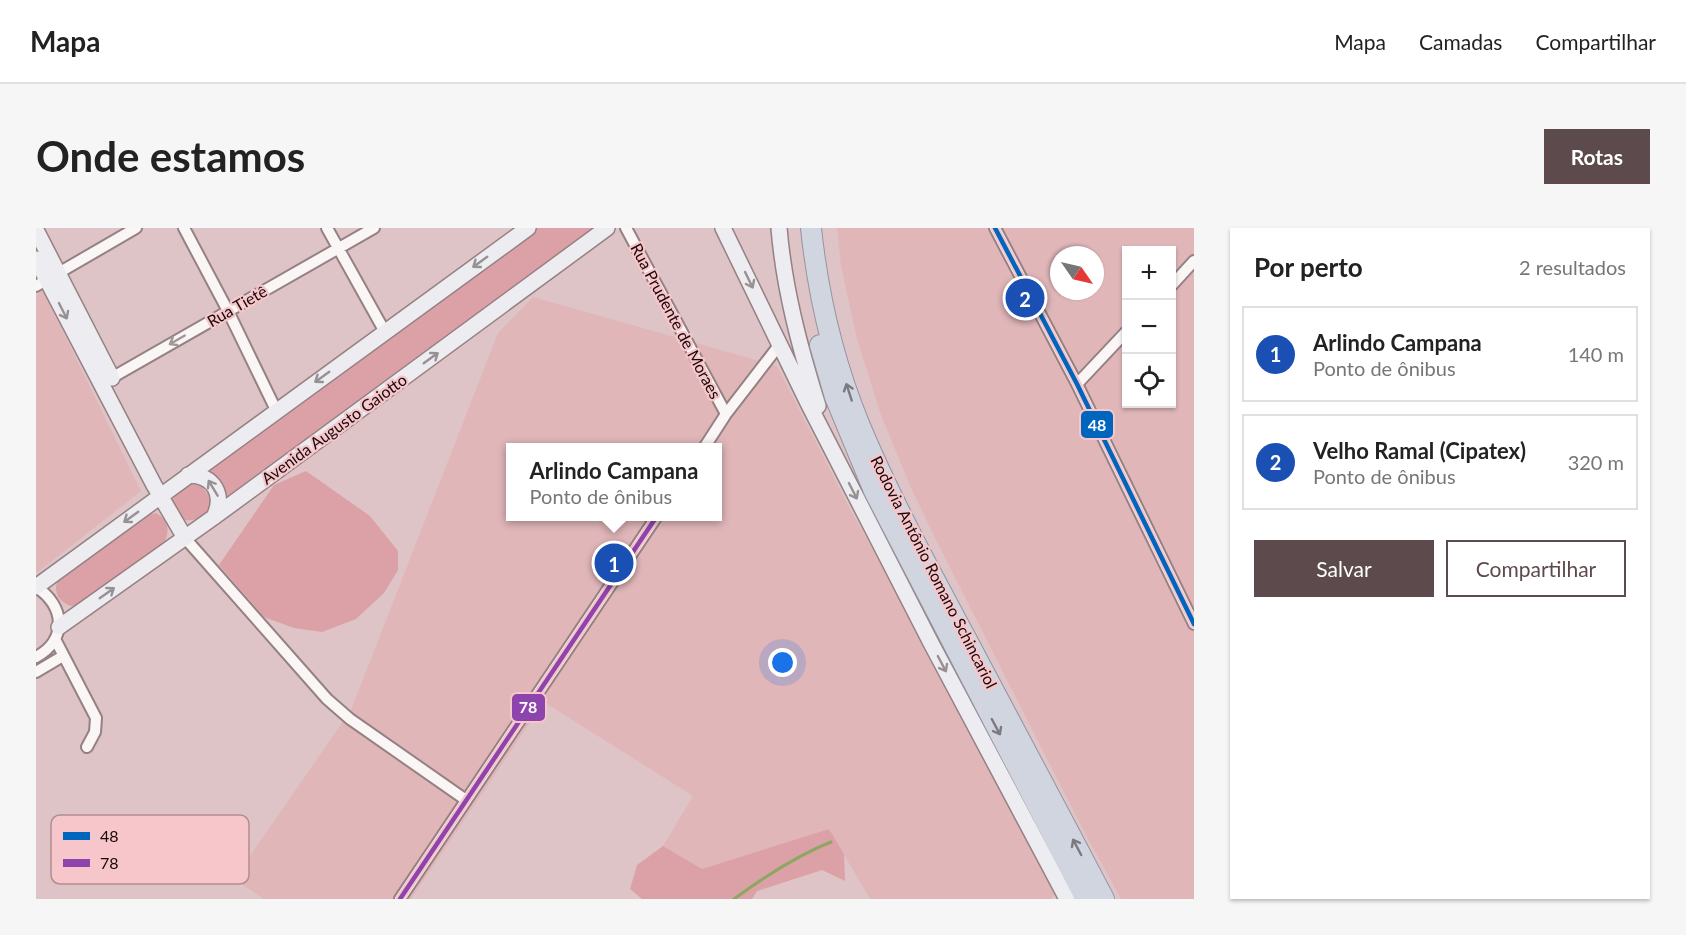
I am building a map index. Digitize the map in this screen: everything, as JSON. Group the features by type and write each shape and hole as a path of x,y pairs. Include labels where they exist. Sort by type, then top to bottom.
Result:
{"highway":[{"name":"Rodovia Antônio Romano Schincariol","path":"798,228 801,260 813,320 835,397 870,481 1086,899"},
{"name":"Rodovia Antônio Romano Schincariol","path":"811,228 816,273 833,345 860,425 892,496 1104,899"}],"street":[{"path":"47,280 136,228"},
{"path":"183,228 228,311 276,410"},
{"path":"327,228 385,332"},
{"name":"Rua Tietê","path":"107,381 374,228"},
{"name":"Avenida Augusto Gaiotto","path":"57,633 608,228"},
{"name":"Rua Prudente de Moraes","path":"626,228 726,414"},
{"path":"723,228 931,643 1067,899"},
{"path":"779,228 787,289 796,330 828,438"},
{"path":"995,228 1077,384 1194,624"},
{"path":"36,230 47,280"},
{"path":"87,747 95,732 96,718 63,656 57,633 59,615 54,603 46,593 36,587 157,490 188,475 521,230"},
{"path":"36,259 107,381 157,490 185,538 327,699 350,719 466,800"},
{"path":"1176,281 1194,261"},
{"path":"1077,384 1122,336"},
{"path":"707,443 780,344"},
{"path":"188,475 197,475 212,484 217,492 219,500 214,518"},
{"path":"400,899 654,521"},
{"path":"36,657 48,649 57,633"},
{"path":"36,672 63,656"}],"shaded area":[{"path":"536,228 596,228 226,501 203,470"},
{"path":"837,228 1194,228 1194,899 1121,899 1078,820 911,488 881,415 857,339 841,266"},
{"path":"43,291 141,491 38,572 36,571 36,295"},
{"path":"533,297 777,366 849,507 907,612 1055,894 1051,899 870,899 829,829 702,869 663,846 693,796 544,702 411,899 264,899 242,884 249,884 249,857 351,710 498,333"},
{"path":"306,471 370,516 398,551 398,570 384,593 356,619 322,632 294,628 264,617 219,565 274,485"},
{"path":"188,484 202,486 211,498 205,513 192,520 181,519 172,502 176,493"},
{"path":"156,513 166,522 167,534 164,543 80,605 71,606 60,599 56,591 59,578 146,515"},
{"path":"829,829 844,854 845,881 822,870 757,891 752,899 642,899 630,889 637,865 663,846 702,869"}],"waterway":[{"path":"734,899 781,868 831,842"}],"transit line":[{"name":"48","path":"995,228 1077,384 1194,624"},
{"name":"78","path":"400,899 654,521"}],"place":[{"name":"Velho Ramal (Cipatex)","path":"1025,298"},
{"name":"Arlindo Campana","path":"614,563"}]}
